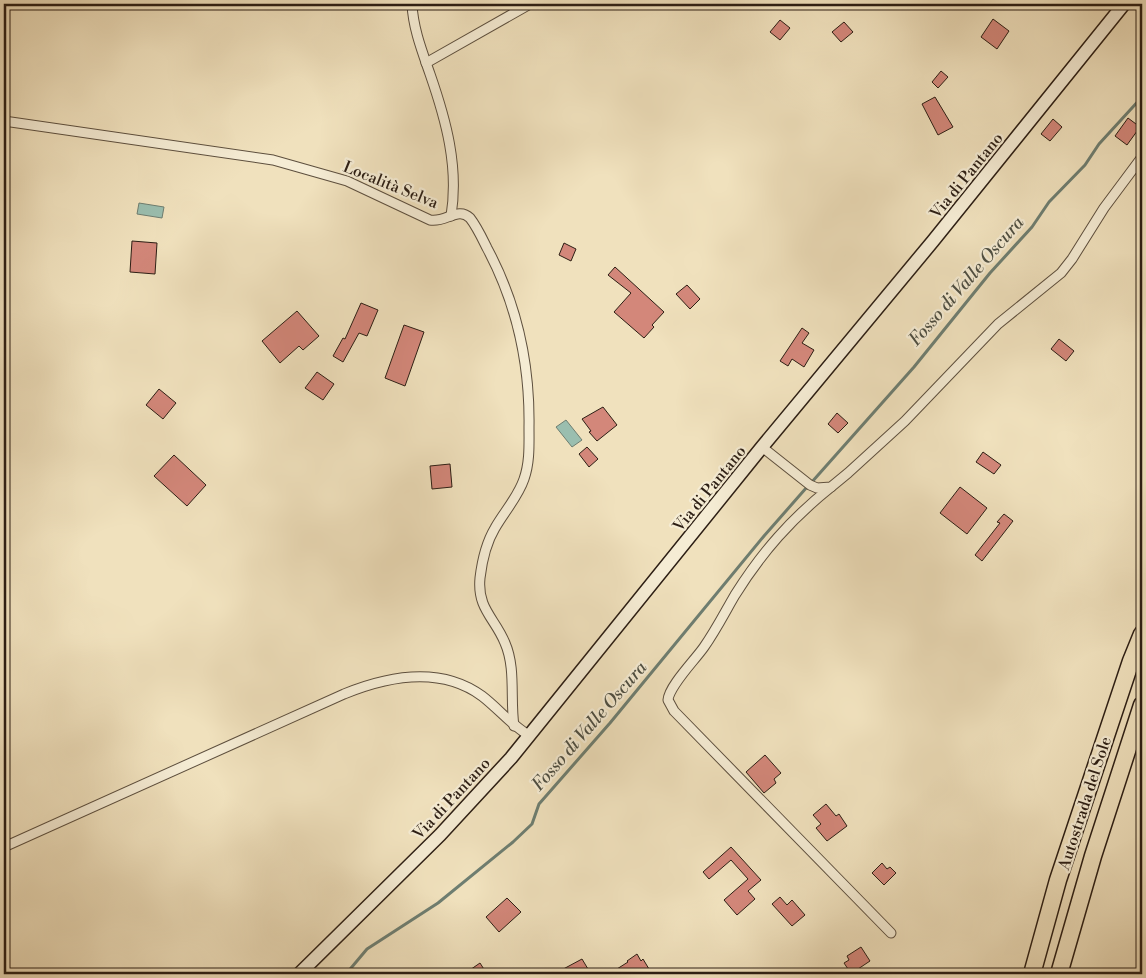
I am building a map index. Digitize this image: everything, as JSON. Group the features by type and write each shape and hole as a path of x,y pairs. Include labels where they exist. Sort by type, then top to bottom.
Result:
{"highway":[{"name":"Autostrada del Sole","path":"1032,974 1064,862 1131,661 1142,634"},
{"name":"Autostrada del Sole","path":"1059,974 1093,856 1142,705"}],"street":[{"path":"412,4 415,28 444,119 452,154 455,178 451,216"},
{"path":"426,63 530,4"},
{"name":"Via di Pantano","path":"299,974 462,812 530,736 762,448 934,241 1124,4"},
{"name":"Località Selva","path":"4,121 273,160 347,181 430,220 442,220 462,213 470,218 498,268 509,294 516,316 527,373 530,428 529,458 526,474 520,488 490,538 483,559 480,583 480,598 483,606 508,650 511,665 514,726"},
{"path":"891,933 674,711 668,700 671,688 706,645 735,596 765,552 792,520 905,421 998,324 1061,273 1104,208 1142,157"},
{"path":"762,448 810,485 817,488 831,487"},
{"path":"4,847 344,694 370,684 392,679 434,678 461,685 483,697 514,726 530,736"}],"shaded area":[{"path":"139,203 164,207 162,218 137,214"},
{"path":"566,420 582,440 572,447 556,427"}],"building":[{"path":"993,19 1009,31 997,49 981,37"},
{"path":"780,20 790,28 780,40 770,32"},
{"path":"844,22 853,32 841,42 832,32"},
{"path":"941,71 948,77 938,88 932,82"},
{"path":"935,97 953,127 938,135 922,104"},
{"path":"1128,118 1140,127 1127,145 1115,136"},
{"path":"1053,119 1062,127 1050,141 1041,134"},
{"path":"132,241 157,243 155,274 130,272"},
{"path":"564,243 576,249 571,261 559,255"},
{"path":"615,267 664,312 652,325 654,327 644,338 614,312 631,293 608,275"},
{"path":"687,285 700,299 690,309 676,294"},
{"path":"361,303 378,310 367,336 359,333 343,362 333,356 343,338 345,339"},
{"path":"297,311 319,336 303,350 299,346 280,363 262,341"},
{"path":"404,325 424,332 405,386 385,378"},
{"path":"802,328 809,333 802,343 814,350 804,367 792,359 788,366 780,361"},
{"path":"1059,339 1074,351 1066,361 1051,349"},
{"path":"317,372 334,384 323,400 305,388"},
{"path":"159,389 176,403 163,419 146,405"},
{"path":"603,407 617,425 597,441 589,432 591,431 582,419"},
{"path":"837,413 848,423 838,433 828,424"},
{"path":"587,447 598,459 589,467 579,454"},
{"path":"983,452 1001,465 994,474 976,462"},
{"path":"174,455 206,485 187,506 154,476"},
{"path":"450,464 452,487 432,489 430,466"},
{"path":"960,487 987,508 967,534 940,513"},
{"path":"1004,514 1013,521 982,561 975,555 1000,523 997,522"},
{"path":"765,755 781,773 774,779 776,783 764,793 746,772"},
{"path":"826,804 836,816 839,814 847,826 827,841 816,828 821,824 813,815"},
{"path":"731,847 761,880 748,891 755,899 737,915 724,900 748,879 731,860 709,879 703,872"},
{"path":"882,863 887,869 890,867 896,873 884,885 872,873"},
{"path":"780,897 787,905 792,900 805,915 792,926 772,904"},
{"path":"507,898 521,912 499,932 486,917"},
{"path":"861,947 870,961 855,971 854,969 850,972 844,963 849,960 847,956"},
{"path":"637,954 641,961 643,959 652,974 609,974 628,962"},
{"path":"582,959 591,974 554,974"},
{"path":"480,963 487,974 464,974"}],"waterway":[{"name":"Fosso di Valle Oscura","path":"811,483 914,367 990,273 1032,227 1049,202 1085,165 1099,144 1142,97"},
{"name":"Fosso di Valle Oscura","path":"346,974 367,949 438,903 513,842 532,824 539,804 610,723 764,536 807,487"}]}
